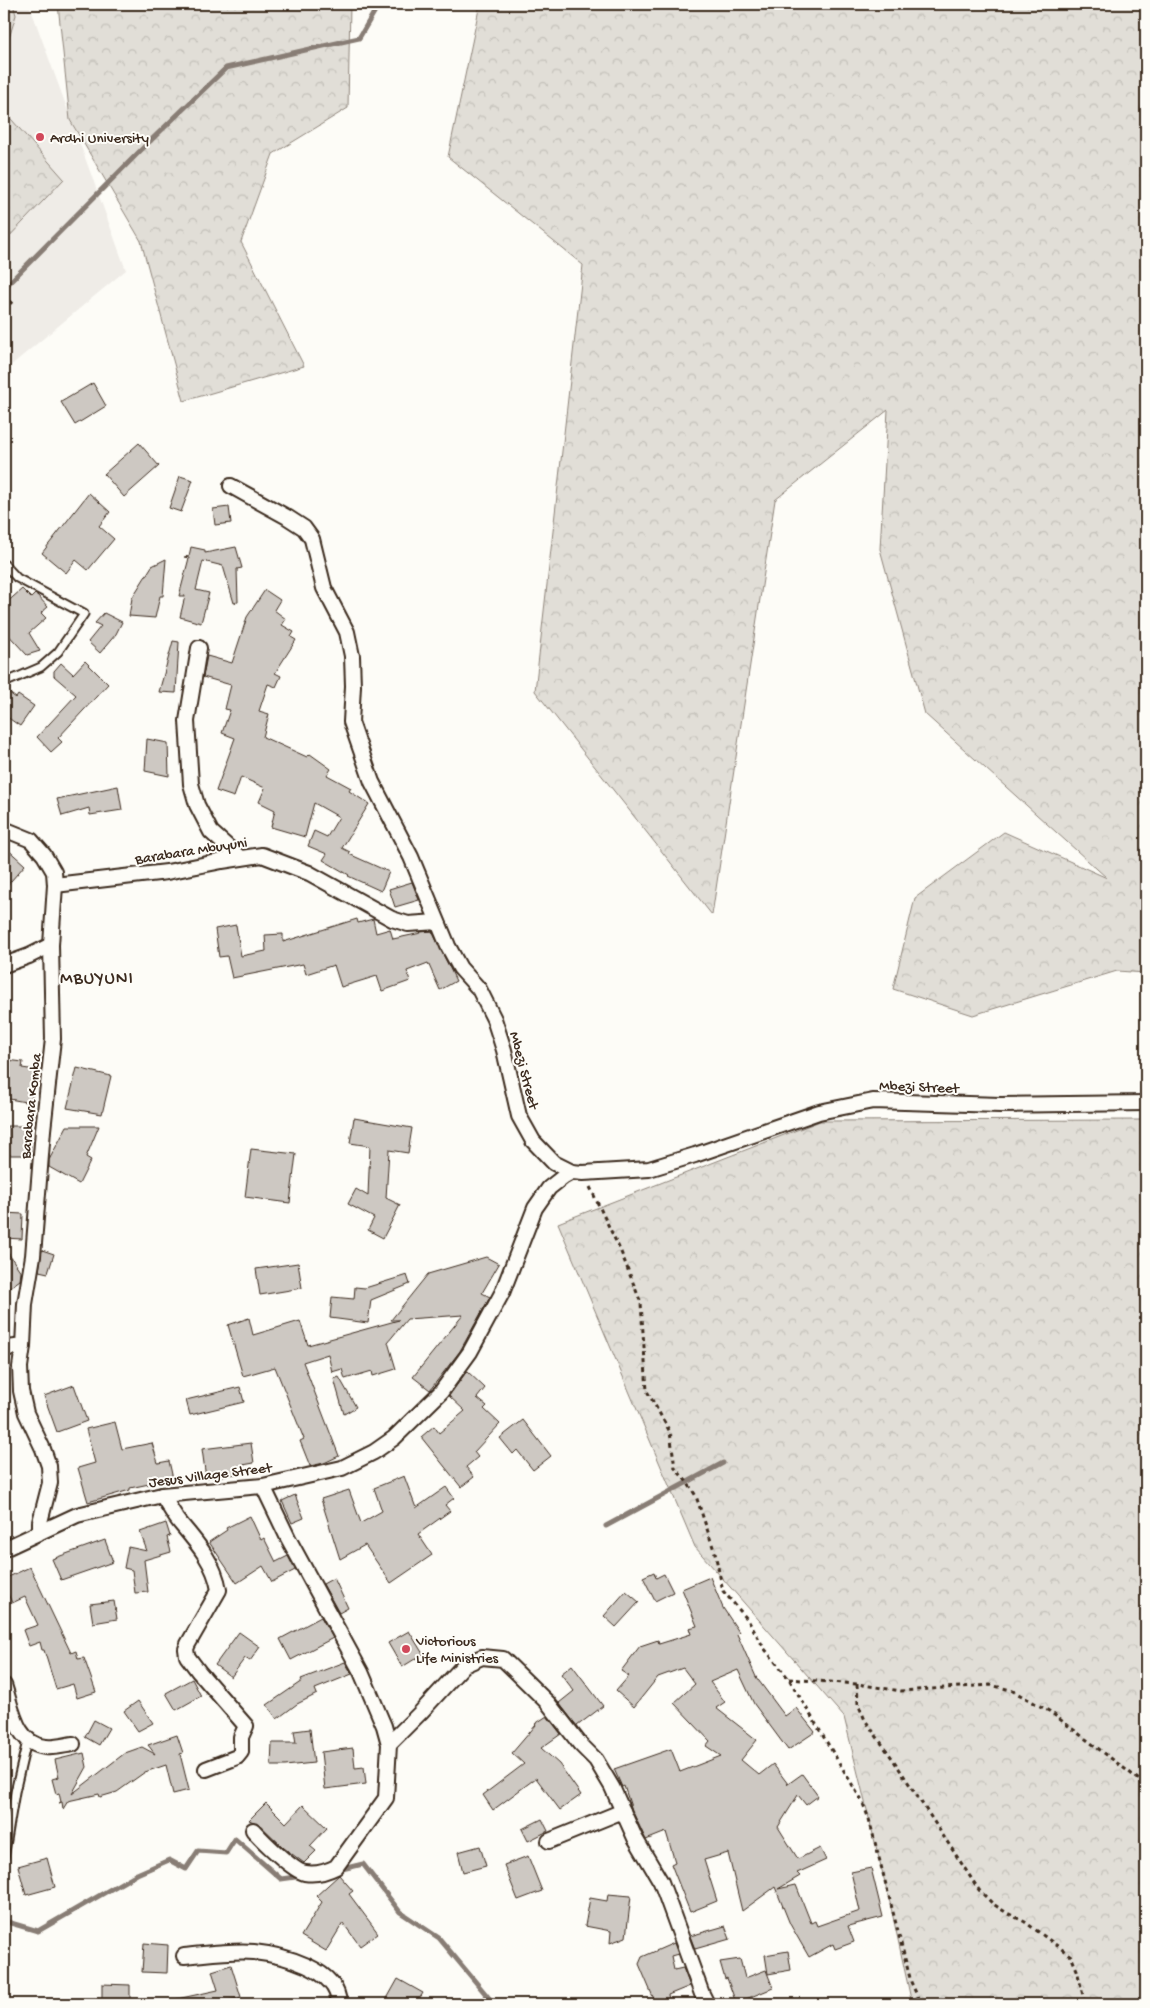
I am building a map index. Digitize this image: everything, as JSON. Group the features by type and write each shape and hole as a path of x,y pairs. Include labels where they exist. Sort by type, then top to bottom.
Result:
{"street":[{"name":"Mbezi Street","path":"231,486 288,517 304,528 312,539 324,588 347,632 352,656 354,686 351,722 372,782 411,856 429,897 437,922 460,968 479,989 494,1019 504,1050 519,1116 533,1141 554,1163 577,1172 649,1169 819,1112 873,1100 1000,1105 1146,1103"},
{"path":"199,648 187,721 191,784 197,805 211,832 240,858"},
{"path":"4,829 31,840 44,855 54,872 55,884"},
{"name":"Barabara Mbuyuni","path":"55,884 167,872 262,855 287,863 332,884 392,919 408,924 437,922"},
{"name":"Barabara Komba","path":"40,1532 40,1522 50,1483 49,1466 26,1413 20,1367 24,1346 25,1304 33,1256 43,1130 53,1039 51,945 55,884"},
{"path":"4,965 29,956 51,945"},
{"name":"Jesus Village Street","path":"4,1549 77,1515 162,1495 264,1486 342,1468 374,1452 394,1438 441,1392 470,1352 502,1293 535,1208 548,1188 562,1177 577,1172"},
{"path":"4,1345 8,1348 24,1346"},
{"path":"252,1830 275,1852 303,1873 325,1872 336,1867 386,1798 389,1744 384,1726 361,1672 292,1546 264,1486"},
{"path":"162,1495 180,1523 206,1554 218,1583 219,1590 188,1644 186,1649 188,1656 246,1726 241,1737 241,1752 237,1757 206,1769"},
{"path":"389,1744 464,1665 482,1657 503,1659 548,1703 580,1744 596,1760 612,1787 635,1838 661,1882 707,2004"},
{"path":"4,1685 21,1734 27,1741 46,1747 73,1744"},
{"path":"549,1841 623,1811"},
{"path":"184,1956 252,1952 292,1959 309,1967 330,1981 336,1989 339,2004"}],"lane":[{"path":"4,564 17,578 84,614 58,652 41,667 4,683"},
{"path":"4,1858 15,1792 27,1741"}],"path":[{"path":"4,296 14,306"},
{"path":"577,1172 621,1252 641,1303 647,1391 670,1432 675,1468 696,1496 715,1553 723,1591 748,1620 764,1648 789,1679 866,1810 911,1982 921,2004"},
{"path":"789,1679 857,1684 901,1690 990,1685 1011,1690 1049,1711 1146,1785"},
{"path":"857,1684 858,1704 865,1720 979,1890 993,1904 1025,1922 1071,1956 1077,1970 1086,2004"}],"shaded area":[{"name":"Ardhi University","path":"4,4 29,4 126,270 4,371"}],"green space":[{"path":"4,4 13,4 16,15 4,55"},
{"path":"58,4 350,4 348,108 273,154 241,242 304,366 184,401 141,241 70,120"},
{"path":"480,4 1146,4 1146,973 1117,971 973,1015 893,989 915,898 1004,832 1107,878 925,714 880,549 888,410 775,500 712,915 535,691 583,265 448,157"},
{"path":"4,111 64,179 4,242"},
{"path":"1146,1120 1146,2004 912,2004 890,1903 844,1717 695,1547 558,1223 820,1121"}],"building":[{"path":"93,383 106,406 75,425 61,402"},
{"path":"139,443 159,466 124,497 104,474"},
{"path":"180,476 193,480 181,512 169,508"},
{"path":"89,493 110,512 99,526 114,539 88,570 76,560 66,573 42,553"},
{"path":"229,507 231,523 215,525 213,509"},
{"path":"191,547 205,550 205,553 236,547 242,568 237,569 238,602 234,603 223,566 203,561 196,590 209,593 201,623 180,617 185,596 179,596 189,558 184,557 189,556"},
{"path":"166,559 163,596 160,596 155,618 129,616 132,598 152,566"},
{"path":"22,589 31,598 35,594 37,595 48,607 41,613 46,618 29,633 40,651 27,655 4,630 4,605"},
{"path":"265,590 280,600 274,610 286,619 282,625 294,632 291,637 296,640 275,673 281,676 276,687 268,684 259,711 269,714 263,737 307,757 310,754 331,769 327,775 351,788 349,791 369,804 342,848 350,852 349,854 389,872 381,891 348,876 323,860 327,854 308,846 314,831 327,837 339,817 314,803 305,837 271,827 275,810 259,802 265,788 241,777 234,797 216,791 235,738 222,733 230,710 225,709 231,685 203,677 207,656 232,663 247,617"},
{"path":"104,613 122,622 116,634 100,653 88,642 101,626 95,623"},
{"path":"173,641 179,642 176,693 159,692"},
{"path":"85,661 108,684 58,738 62,742 51,752 37,737 76,695 54,676 54,671 61,663 73,674"},
{"path":"4,689 16,698 18,695 34,706 20,726 4,715"},
{"path":"147,739 168,743 169,776 145,771"},
{"path":"118,786 122,810 90,815 89,808 62,816 57,799"},
{"path":"4,846 25,865 4,889"},
{"path":"412,882 419,900 395,907 389,889"},
{"path":"357,919 358,923 373,919 376,933 390,929 393,939 432,931 456,981 440,990 428,963 407,971 410,981 382,991 377,976 341,987 334,965 306,974 303,964 232,978 227,956 219,957 215,929 236,925 241,956 266,951 265,935 283,934 283,942"},
{"path":"7,1060 23,1062 22,1068 36,1070 31,1103 4,1098 4,1067"},
{"path":"77,1068 111,1076 102,1114 67,1108"},
{"path":"354,1118 412,1128 408,1153 389,1150 386,1198 400,1205 383,1238 368,1230 374,1218 348,1204 356,1189 368,1196 370,1146 350,1143"},
{"path":"7,1126 30,1126 31,1155 7,1155"},
{"path":"67,1126 99,1126 86,1157 91,1160 79,1184 49,1167 49,1160"},
{"path":"251,1149 296,1154 290,1203 245,1197"},
{"path":"4,1213 23,1214 22,1239 4,1238"},
{"path":"4,1247 21,1272 20,1280 9,1288 4,1281"},
{"path":"42,1250 54,1254 48,1273 39,1271"},
{"path":"486,1257 499,1264 482,1293 490,1297 460,1351 430,1390 413,1377 463,1315 407,1319 388,1342 396,1369 373,1376 372,1371 345,1379 342,1369 332,1372 328,1354 303,1362 339,1456 324,1463 310,1466 300,1441 304,1439 275,1367 243,1376 228,1325 249,1318 253,1335 300,1321 308,1345 399,1320 391,1320 428,1274"},
{"path":"298,1263 302,1288 260,1295 256,1269"},
{"path":"407,1275 410,1284 371,1300 368,1323 330,1318 332,1297 354,1299 355,1287 365,1288"},
{"path":"467,1371 485,1388 477,1398 487,1406 484,1409 500,1424 474,1452 478,1457 466,1467 474,1477 461,1487 421,1437 434,1426 439,1433 465,1411 449,1396"},
{"path":"339,1377 356,1407 344,1414 334,1379"},
{"path":"74,1385 87,1421 57,1432 44,1396"},
{"path":"240,1387 244,1402 190,1415 186,1400"},
{"path":"523,1420 551,1456 533,1470 517,1450 513,1454 500,1438"},
{"path":"115,1422 122,1449 152,1443 158,1463 169,1461 173,1479 130,1488 130,1490 88,1502 78,1468 95,1463 86,1429"},
{"path":"251,1443 254,1463 243,1465 244,1473 206,1478 202,1449"},
{"path":"404,1476 416,1508 446,1487 454,1498 445,1505 450,1511 418,1534 432,1555 391,1583 365,1545 340,1559 321,1499 349,1490 361,1523 382,1511 374,1488"},
{"path":"295,1495 304,1518 292,1523 282,1501"},
{"path":"250,1516 261,1540 264,1538 276,1562 288,1556 295,1570 272,1582 263,1566 237,1583 209,1542 227,1530 226,1528"},
{"path":"166,1523 170,1536 167,1537 171,1552 144,1560 148,1592 135,1593 132,1570 124,1568 128,1547 147,1551 140,1532"},
{"path":"105,1540 113,1562 61,1580 52,1559"},
{"path":"30,1567 71,1653 76,1651 78,1659 84,1658 96,1692 77,1698 73,1684 56,1689 40,1642 29,1646 23,1630 38,1625 25,1597 12,1603 4,1585 4,1579"},
{"path":"654,1572 656,1578 664,1574 673,1592 655,1601 643,1577"},
{"path":"710,1577 723,1608 739,1632 737,1634 756,1677 785,1716 796,1708 815,1732 788,1750 754,1704 738,1670 710,1682 725,1702 716,1708 757,1740 741,1760 759,1775 773,1764 788,1784 802,1774 818,1796 806,1805 798,1795 778,1827 798,1859 820,1848 826,1860 797,1873 800,1876 778,1889 796,1885 811,1923 815,1921 817,1926 860,1911 851,1872 871,1868 883,1917 848,1926 854,1942 835,1949 833,1944 809,1957 790,1924 775,1887 742,1911 728,1853 704,1860 717,1901 690,1912 671,1864 675,1862 666,1832 646,1840 632,1810 624,1786 622,1787 614,1769 671,1749 680,1772 721,1756 706,1746 710,1741 674,1703 695,1684 683,1668 658,1677 634,1707 616,1691 629,1676 621,1671 640,1646 658,1640 659,1644 691,1634 689,1628 697,1626 682,1589"},
{"path":"334,1578 348,1608 339,1613 323,1584"},
{"path":"626,1591 639,1602 616,1627 604,1616"},
{"path":"114,1601 117,1619 93,1623 90,1604"},
{"path":"321,1617 333,1638 291,1660 280,1639"},
{"path":"409,1631 423,1654 402,1667 388,1643"},
{"path":"239,1632 260,1647 250,1661 245,1658 231,1677 215,1665"},
{"path":"345,1662 352,1674 315,1689 317,1694 297,1704 277,1719 267,1705 302,1681 301,1679"},
{"path":"572,1665 603,1706 577,1726 559,1703 574,1691 561,1674"},
{"path":"192,1679 201,1696 176,1710 166,1693"},
{"path":"138,1701 153,1723 138,1731 124,1711"},
{"path":"547,1716 561,1734 541,1748 559,1764 581,1795 560,1810 536,1778 493,1810 483,1795 524,1764 512,1753 535,1724"},
{"path":"94,1720 109,1728 99,1745 85,1737"},
{"path":"310,1729 314,1763 271,1766 272,1743 296,1743 294,1731"},
{"path":"177,1735 183,1753 180,1754 189,1790 173,1794 166,1765 145,1772 117,1792 100,1797 99,1794 68,1801 63,1809 62,1802 59,1803 61,1802 59,1793 56,1794 52,1779 59,1777 55,1760 84,1753 87,1767 72,1794 125,1753 142,1747 155,1754 148,1745"},
{"path":"353,1748 355,1768 364,1767 366,1784 325,1789 321,1752"},
{"path":"266,1803 286,1823 303,1805 327,1828 310,1846 316,1851 304,1863 284,1848 259,1824 249,1820"},
{"path":"542,1819 548,1831 528,1841 522,1829"},
{"path":"480,1846 486,1866 463,1872 458,1852"},
{"path":"528,1856 542,1891 518,1900 504,1865"},
{"path":"47,1858 55,1887 26,1895 18,1866"},
{"path":"339,1875 353,1891 349,1894 378,1933 360,1946 343,1923 326,1951 301,1936 322,1902 316,1896"},
{"path":"608,1894 631,1896 626,1937 610,1943 611,1931 585,1926 590,1898 607,1901"},
{"path":"725,1926 730,1939 695,1949 690,1936"},
{"path":"144,1943 168,1945 167,1973 142,1972"},
{"path":"674,1943 678,1954 671,1956 674,1970 683,1968 690,1986 668,1995 669,1999 656,2004 639,1964 642,1957"},
{"path":"788,1951 791,1970 768,1974 765,1955"},
{"path":"740,1959 745,1978 766,1970 773,1988 736,2003 727,1978 725,1979 720,1962"},
{"path":"231,1965 241,1997 216,2004 178,2004 177,1999 218,1990 212,1971"},
{"path":"398,1979 423,1993 416,2004 384,2004"},
{"path":"102,1984 130,1985 130,2004 102,2004"}],"waterway":[{"path":"4,288 145,146 226,68 359,38 379,4"},
{"path":"606,1526 723,1463"},
{"path":"4,1921 38,1931 137,1874 169,1860 186,1869 198,1851 226,1853 235,1839 281,1879 303,1876"},
{"path":"338,1870 363,1864 400,1912 439,1938 494,2004"}],"place":[{"name":"Ardhi University","path":"40,137"},
{"name":"Victorious Life Ministries","path":"406,1649"}],"district":[{"name":"MBUYUNI","path":"97,977"}]}
